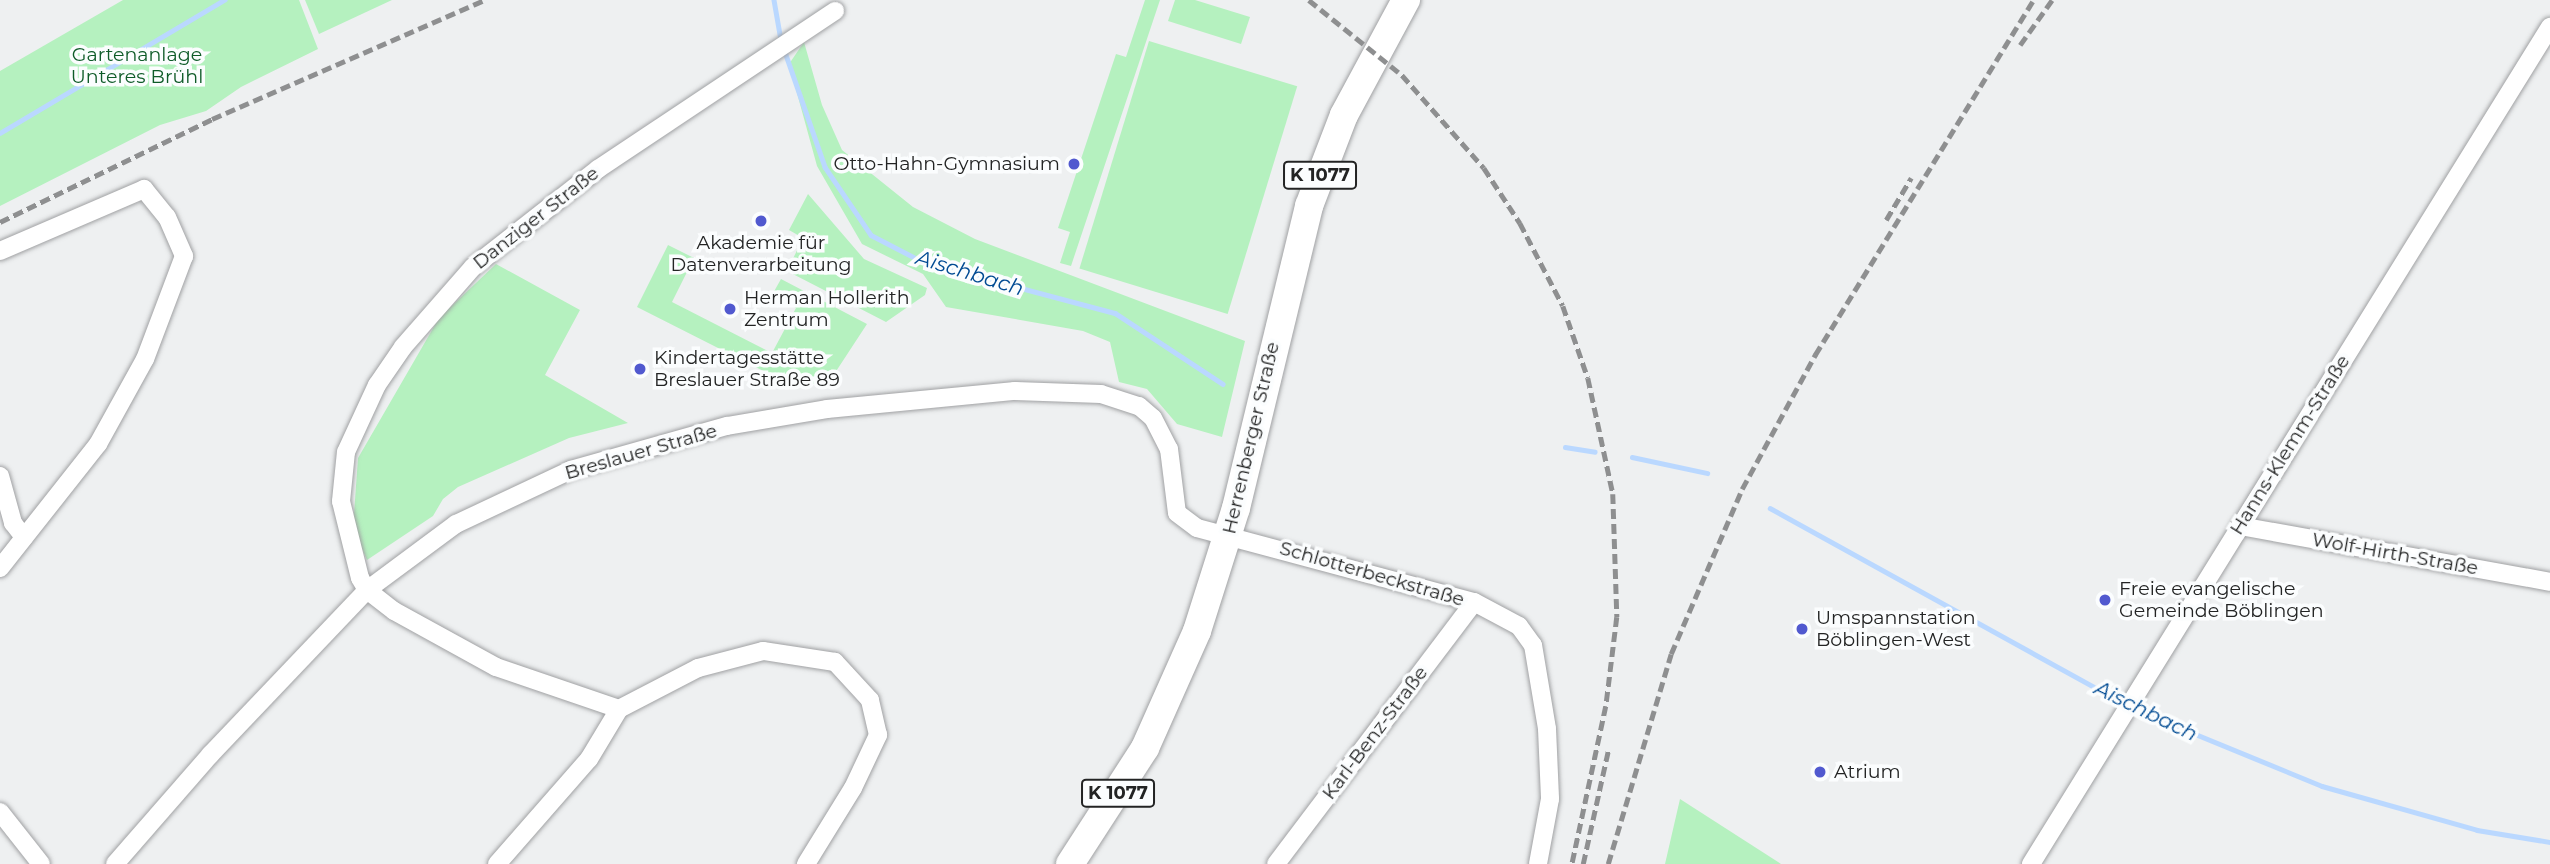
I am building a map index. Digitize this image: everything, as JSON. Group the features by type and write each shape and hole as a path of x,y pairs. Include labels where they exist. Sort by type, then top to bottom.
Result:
{"main road":[{"name":"Herrenberger Straße","path":"1070,864 1126,780 1160,718 1197,631 1228,535 1310,205 1344,115 1406,0"}],"street":[{"name":"Danziger Straße","path":"367,590 344,525 341,501 346,452 377,384 403,347 497,244 598,169 835,11"},
{"name":"Hanns-Klemm-Straße","path":"2031,864 2550,27"},
{"path":"0,251 144,189 167,217 184,256 145,359 98,444 0,568"},
{"name":"Breslauer Straße","path":"115,864 210,755 367,590 456,524 571,470 753,421 1014,391 1101,394 1139,405 1153,418 1169,449 1177,513 1197,528 1228,535"},
{"path":"0,476 13,523 24,537"},
{"name":"Wolf-Hirth-Straße","path":"2240,526 2550,582"},
{"name":"Schlotterbeckstraße","path":"1228,535 1474,602 1520,626 1533,645 1546,729 1550,799 1538,864"},
{"path":"367,590 394,611 496,667 619,709"},
{"name":"Karl-Benz-Straße","path":"1276,864 1474,602"},
{"path":"497,864 589,759 619,709 698,668 763,651 835,662 870,700 878,734 853,788 806,864"},
{"path":"0,813 41,864"}],"green space":[{"name":"Gartenanlage Unteres Brühl","path":"123,0 299,0 318,49 241,87 206,111 160,125 0,206 0,71"},
{"path":"305,0 392,0 319,34"},
{"path":"1145,0 1160,0 1071,266 1060,263 1070,232 1058,228 1116,54 1126,57"},
{"path":"1175,0 1195,0 1250,17 1241,44 1168,21"},
{"path":"1149,41 1297,86 1228,314 1079,269"},
{"path":"804,42 822,105 842,150 913,207 975,239 1245,341 1222,437 1177,424 1147,389 1119,382 1110,342 1083,331 946,307 923,274 862,244 817,166 789,64"},
{"path":"808,194 864,259 927,288 925,295 886,322 787,271 803,238 789,230"},
{"path":"668,245 694,258 672,302 772,353 796,308 772,295 781,279 867,324 829,382 795,387 637,307"},
{"path":"496,264 580,310 545,375 628,423 569,438 458,487 443,499 433,516 367,560 353,528 358,458 439,318"},
{"path":"1680,799 1781,864 1665,864"}],"waterway":[{"path":"0,133 224,0"},
{"name":"Aischbach","path":"774,0 781,40"},
{"name":"Aischbach","path":"784,49 825,167 871,235 923,262 1115,313 1223,384"},
{"name":"Aischbach","path":"1565,447 1595,452"},
{"name":"Aischbach","path":"1632,457 1707,473"},
{"name":"Aischbach","path":"1770,508 2125,704"},
{"name":"Aischbach","path":"2132,708 2322,786 2477,830 2550,842"}],"railway":[{"path":"0,222 212,119 485,0"},
{"path":"1309,0 1402,75 1484,168 1520,223 1563,306 1588,378 1613,494 1617,617 1606,706 1572,864"},
{"path":"1608,864 1671,654 1742,489 1815,355 2033,0"},
{"path":"2020,45 2052,0"},
{"path":"1886,220 1911,178"},
{"path":"1583,864 1608,751"}],"place":[{"name":"Otto-Hahn-Gymnasium","path":"1074,164"},
{"name":"Akademie für Datenverarbeitung","path":"761,221"},
{"name":"Herman Hollerith Zentrum","path":"730,309"},
{"name":"Kindertagesstätte Breslauer Straße 89","path":"640,369"},
{"name":"Freie evangelische Gemeinde Böblingen","path":"2105,600"},
{"name":"Umspannstation Böblingen-West","path":"1802,629"},
{"name":"Atrium","path":"1820,772"}]}
